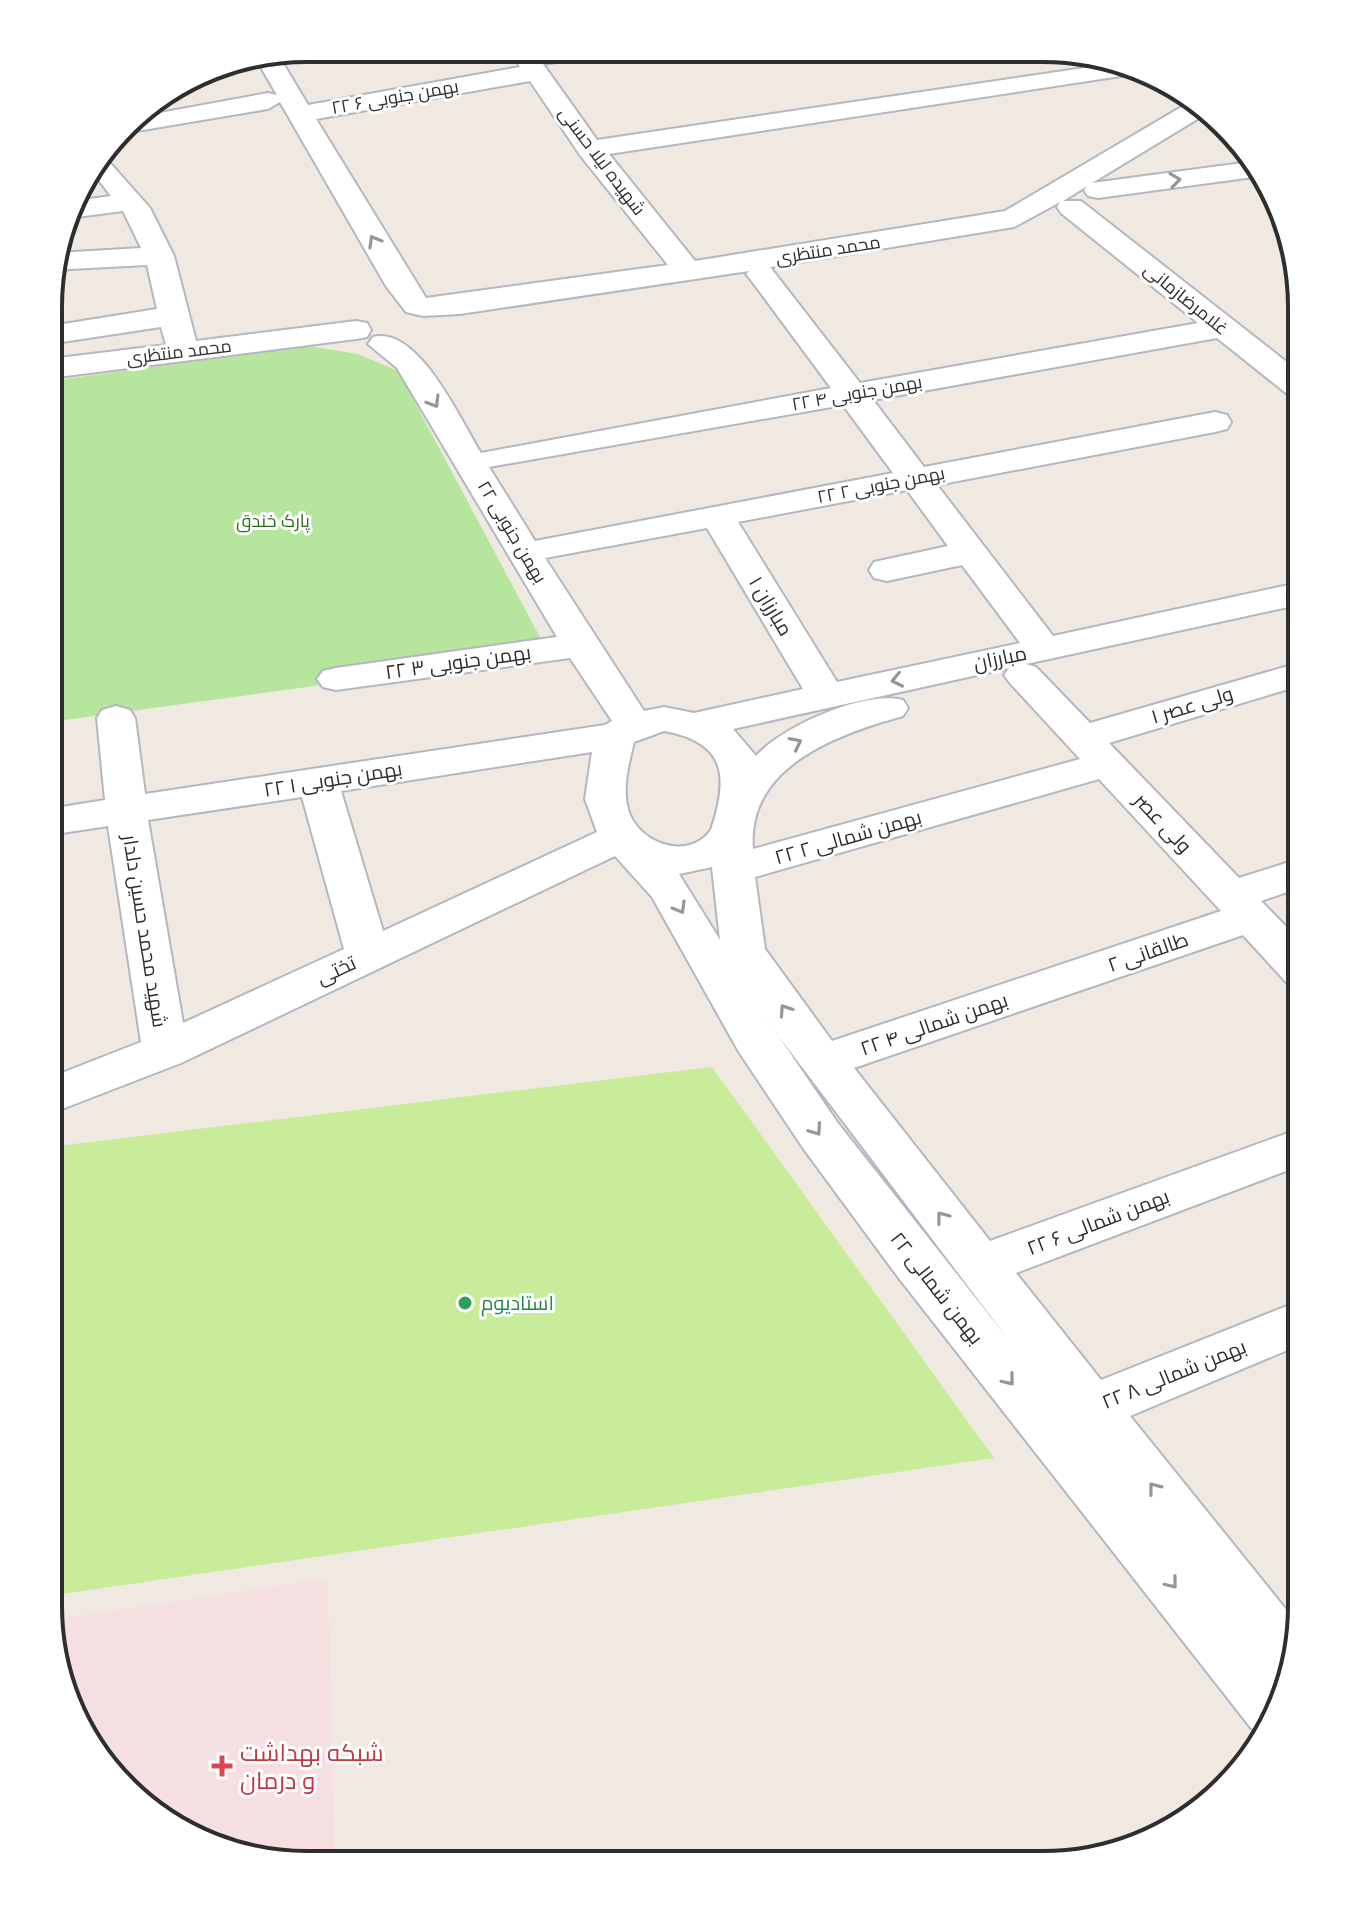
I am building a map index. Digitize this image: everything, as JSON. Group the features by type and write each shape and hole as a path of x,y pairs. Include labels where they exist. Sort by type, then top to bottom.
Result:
{"street":[{"path":"458,62 481,82"},
{"name":"۲۲ بهمن جنوبی ۶","path":"299,114 481,82 524,62"},
{"name":"شهیده لیلا حسنی","path":"529,62 590,149 688,271"},
{"name":"۲۲ بهمن جنوبی","path":"271,65 299,114 348,249"},
{"name":"۲۲ بهمن جنوبی","path":"251,69 268,101 401,286 428,318 437,357 653,726"},
{"path":"590,149 1111,72"},
{"path":"146,123 268,101"},
{"name":"محمد منتظری","path":"428,318 688,271 940,233 1014,218 1191,112"},
{"name":"محمد منتظری","path":"428,318 467,319 1009,235 1033,228 1098,190 1194,143 1209,128"},
{"path":"1194,143 1225,159 1237,158"},
{"path":"105,170 130,201 159,256 183,352"},
{"path":"1098,190 1246,170"},
{"path":"83,208 130,201"},
{"name":"غلامرضازمانی","path":"1071,207 1288,379"},
{"path":"67,261 159,256"},
{"name":"ولی عصر","path":"761,274 971,552 1033,662 1095,751 1288,956"},
{"path":"370,337 357,320 369,310 388,305 428,318"},
{"path":"62,333 174,316"},
{"name":"۲۲ بهمن جنوبی ۴","path":"494,458 1221,328"},
{"name":"۲۲ بهمن جنوبی","path":"370,337 409,362 580,645 653,726"},
{"name":"محمد منتظری","path":"62,367 183,352 370,337"},
{"name":"۲۲ بهمن جنوبی ۲","path":"548,548 1215,422"},
{"name":"مبارزان ۱","path":"717,516 826,695"},
{"path":"887,570 971,552"},
{"name":"مبارزان","path":"653,726 1288,616"},
{"name":"۲۲ بهمن جنوبی ۳","path":"336,679 580,645"},
{"name":"مبارزان","path":"735,834 785,748 843,720 1033,662"},
{"name":"ولی عصر ۱","path":"962,805 1288,678"},
{"name":"شهید محمد حسین دلدار","path":"116,718 126,810 165,1051"},
{"path":"735,834 713,851 687,859 647,856 626,843 607,811 605,785 653,726 719,735 737,756 735,834 744,951 823,1061 980,1266 1283,1652"},
{"name":"۲۲ بهمن جنوبی ۱","path":"62,820 318,782 653,726"},
{"path":"318,782 368,955"},
{"name":"۲۲ بهمن شمالی ۲","path":"735,834 962,805"},
{"name":"تختی","path":"62,1092 165,1051 368,955 626,843"},
{"name":"۲۲ بهمن شمالی","path":"626,843 669,889 755,1040 820,1135 916,1263 1268,1703"},
{"name":"طالقانی ۲","path":"1045,986 1241,907 1288,880"},
{"name":"۲۲ بهمن شمالی ۴","path":"823,1061 1045,986"},
{"name":"۲۲ بهمن شمالی ۶","path":"980,1266 1287,1151"},
{"name":"۲۲ بهمن شمالی ۸","path":"1091,1408 1287,1327"}],"shaded area":[{"name":"شبکه بهداشت و درمان","path":"328,1578 335,1851 275,1849 244,1843 185,1818 158,1800 113,1755 87,1714 70,1669 63,1618"}],"green space":[{"name":"پارک خندق","path":"308,346 358,354 398,371 549,654 62,720 62,379"},
{"name":"استادیوم","path":"712,1067 994,1458 62,1594 62,1145"}],"place":[{"name":"استادیوم","path":"465,1303"},
{"name":"شبکه بهداشت و درمان","path":"222,1766"}]}
